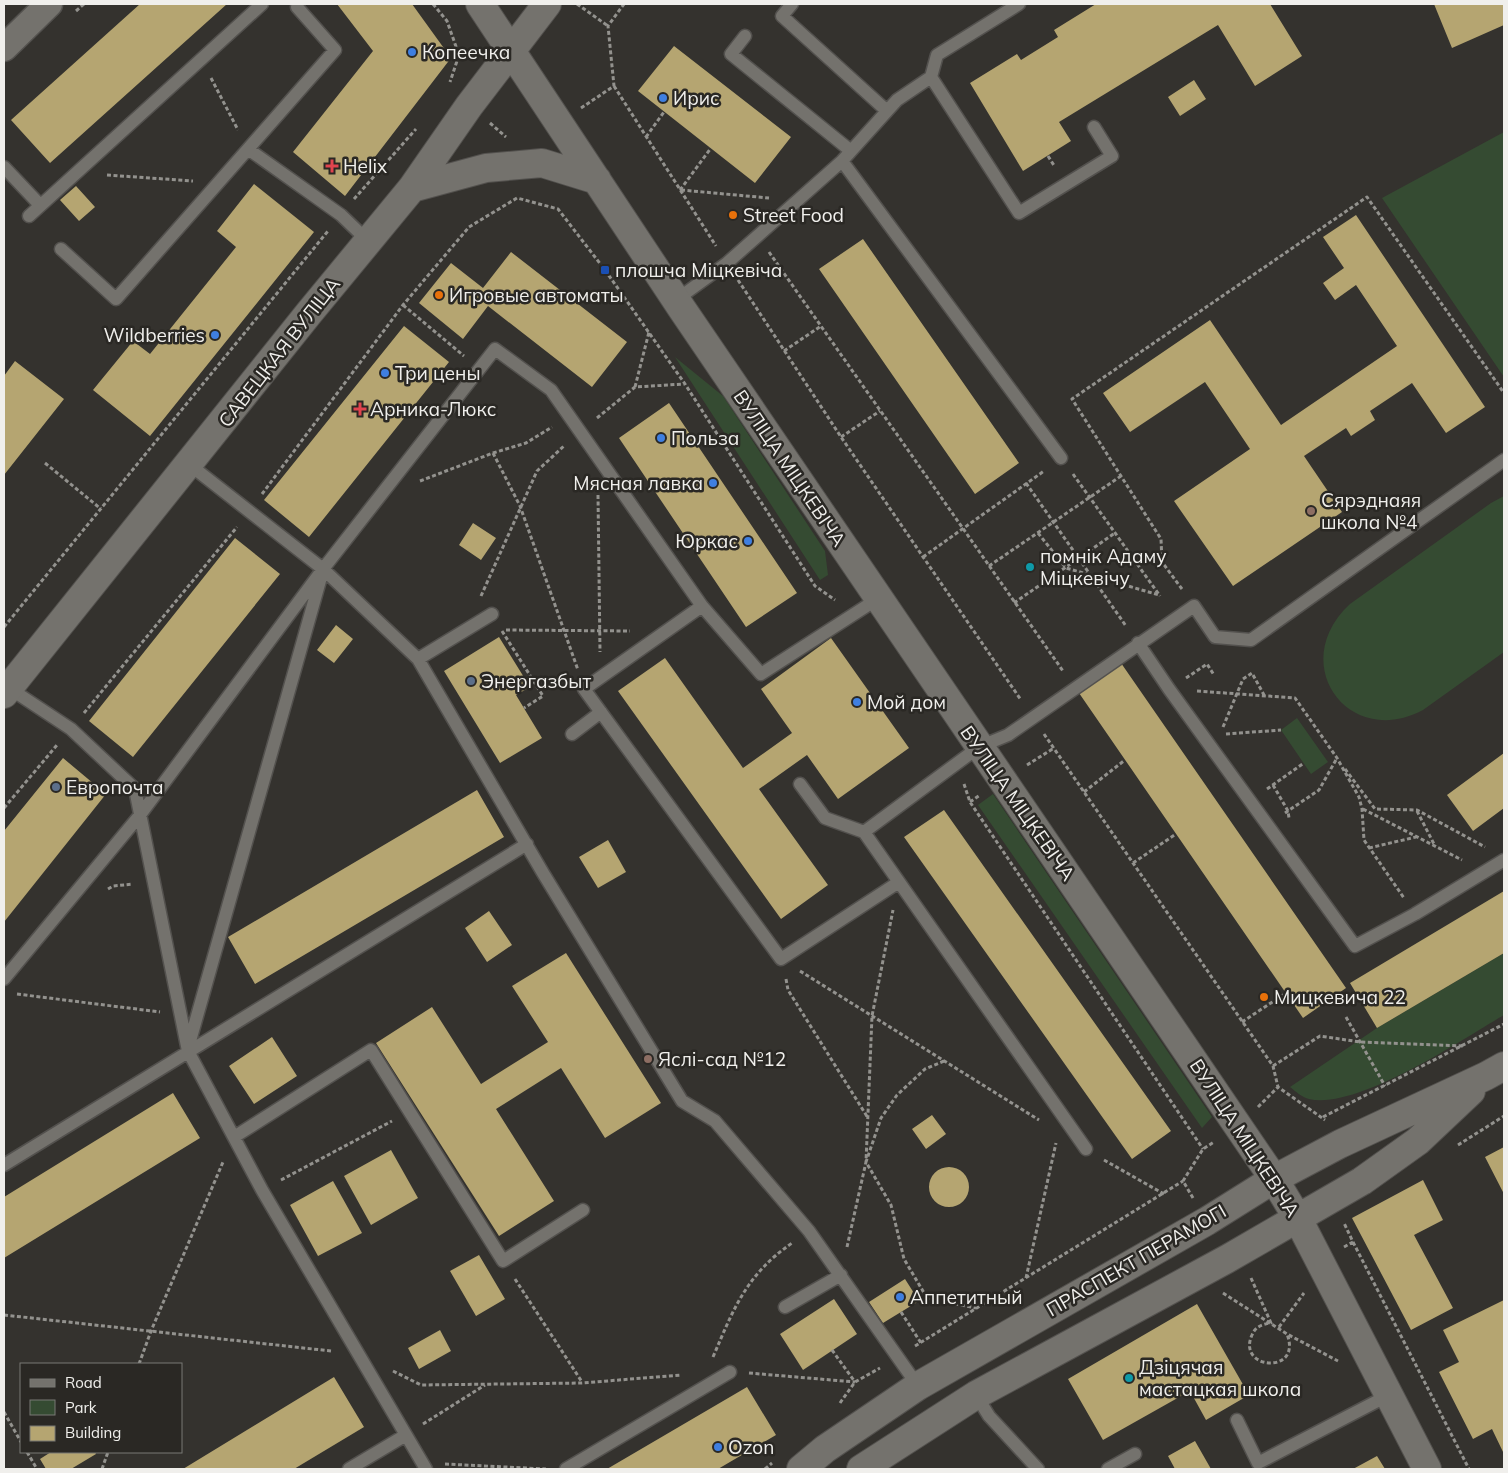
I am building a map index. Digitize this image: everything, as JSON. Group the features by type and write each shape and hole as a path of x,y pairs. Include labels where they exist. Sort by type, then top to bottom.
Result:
{"main road":[{"name":"ВУЛІЦА МІЦКЕВІЧА","path":"480,4 676,300 1274,1179 1298,1219 1427,1469"},
{"name":"САВЕЦКАЯ ВУЛІЦА","path":"6,691 412,188 469,106 547,4"},
{"path":"412,188 486,168 542,163 597,180"},
{"name":"ПРАСПЕКТ ПЕРАМОГІ","path":"790,1463 824,1449 918,1386 1207,1221 1274,1179 1340,1144 1495,1071"},
{"name":"ПРАСПЕКТ ПЕРАМОГІ","path":"861,1469 976,1395 1298,1219 1362,1181 1418,1141 1495,1071"}],"street":[{"path":"4,48 49,4"}],"lane":[{"path":"29,216 202,61 262,4"},
{"path":"792,4 782,16 887,111"},
{"path":"676,300 727,263 796,200 842,162 897,100 931,77 937,55 1019,4"},
{"path":"61,249 116,299 335,50 297,7"},
{"path":"745,36 731,54 851,151"},
{"path":"931,77 1019,213 1112,156 1094,126"},
{"path":"248,149 341,215 368,241"},
{"path":"842,162 1061,458"},
{"path":"4,167 40,205"},
{"path":"4,979 140,814 324,569 495,349 551,390 702,606 761,674 879,598"},
{"path":"864,832 979,747 1008,735 1138,643 1194,606 1215,637 1251,640 1504,460"},
{"path":"190,465 324,569 418,659 527,844 682,1100 714,1121 809,1231 918,1386"},
{"path":"188,1051 324,569"},
{"path":"702,606 584,689 781,959 899,882"},
{"path":"418,659 492,614"},
{"path":"1138,643 1168,688 1355,946 1415,914 1504,860"},
{"path":"6,691 71,729 135,789 188,1051 262,1190 424,1466"},
{"path":"572,734 601,712"},
{"path":"800,784 825,818 864,832 1086,1149"},
{"path":"4,1165 527,844"},
{"path":"234,1137 371,1050 503,1261 584,1210"},
{"path":"785,1307 841,1275"},
{"path":"566,1469 730,1372"},
{"path":"976,1395 989,1416 1038,1469"},
{"path":"1237,1420 1258,1463 1389,1395"},
{"path":"349,1469 406,1435"},
{"path":"1108,1469 1135,1454"}],"path":[{"path":"433,4 447,21"},
{"path":"577,4 608,26"},
{"path":"624,4 608,26 614,86 841,437 1273,1066 1278,1087"},
{"path":"202,61 248,149"},
{"path":"559,124 614,86"},
{"path":"646,137 664,112"},
{"path":"4,627 341,215 420,124"},
{"path":"680,190 711,148"},
{"path":"76,173 218,182"},
{"path":"680,190 796,200"},
{"path":"1194,606 1162,562 1161,539 1072,399 1367,197 1504,393"},
{"path":"4,808 250,512 403,305 469,227 517,198 558,209 685,384 815,586 854,614"},
{"path":"757,235 1075,688"},
{"path":"403,305 479,370"},
{"path":"784,351 821,326"},
{"path":"635,387 649,332"},
{"path":"492,614 480,594 537,471 580,431 635,387 685,384"},
{"path":"841,437 880,410"},
{"path":"380,497 493,453 526,443 570,416"},
{"path":"493,453 520,506 584,689"},
{"path":"598,457 600,678"},
{"path":"923,557 1061,458 1160,596 1066,568 1038,533"},
{"path":"45,463 101,509"},
{"path":"989,566 1122,476"},
{"path":"1026,483 1138,643"},
{"path":"1014,603 1115,533"},
{"path":"524,708 543,696 502,630 666,632"},
{"path":"1168,688 1208,664 1214,674"},
{"path":"1265,695 1252,672 1242,679 1220,734 1281,730"},
{"path":"1168,688 1295,698 1375,809 1417,810 1487,848"},
{"path":"1337,758 1359,797 1362,809 1364,840 1415,914"},
{"path":"1268,825 1318,790 1337,758"},
{"path":"1084,792 1125,760"},
{"path":"957,763 970,802 1203,1149"},
{"path":"1250,801 1304,763"},
{"path":"1362,809 1485,872"},
{"path":"1417,810 1435,847"},
{"path":"1133,863 1176,834"},
{"path":"1369,848 1417,837"},
{"path":"899,882 872,1016 866,1162 891,1205 904,1259 927,1298 977,1308"},
{"path":"781,959 1042,1122"},
{"path":"781,959 788,990 868,1118"},
{"path":"1242,1022 1286,993"},
{"path":"14,994 180,1014"},
{"path":"1346,1017 1385,1086"},
{"path":"1324,1117 1504,1024"},
{"path":"1273,1066 1320,1036 1360,1042 1463,1046"},
{"path":"841,1275 866,1162 881,1118 897,1095 925,1068 945,1061"},
{"path":"262,1190 410,1112"},
{"path":"1026,1279 1059,1132 1164,1194"},
{"path":"139,1363 150,1331 234,1137"},
{"path":"836,1408 856,1382 1164,1194 1182,1181"},
{"path":"809,1231 771,1258 739,1298 706,1374 730,1372 856,1382"},
{"path":"1353,1242 1469,1469"},
{"path":"503,1261 582,1383"},
{"path":"1247,1269 1271,1323"},
{"path":"1279,1327 1306,1290"},
{"path":"1222,1292 1288,1334 1339,1361"},
{"path":"901,1312 921,1342"},
{"path":"4,1316 359,1354 421,1385 582,1383 687,1375"},
{"path":"1271,1323 1259,1327 1251,1336 1250,1349 1257,1359 1268,1364 1281,1361 1290,1346 1288,1334"},
{"path":"832,1350 856,1382"},
{"path":"406,1435 486,1384"},
{"path":"4,1412 20,1440"},
{"path":"28,1453 37,1469"},
{"path":"102,1469 108,1453"},
{"path":"764,1469 790,1463"},
{"path":"424,1466 552,1469"}],"green space":[{"path":"1504,132 1504,377 1382,198"},
{"path":"675,357 723,396 825,551 828,575 820,580"},
{"path":"1504,496 1504,652 1423,710 1396,719 1371,719 1350,710 1334,694 1325,674 1324,651 1332,627 1350,604 1491,503"},
{"path":"1297,718 1328,762 1311,774 1281,730"},
{"path":"993,794 1212,1117 1202,1128 978,805"},
{"path":"1504,953 1504,1015 1409,1070 1381,1084 1354,1094 1330,1100 1309,1099 1290,1087 1377,1028"}],"building":[{"path":"140,4 227,4 50,163 11,120"},
{"path":"337,4 412,4 451,58 345,196 293,152 373,51"},
{"path":"1096,4 1270,4 1302,56 1255,86 1218,25 1059,122 1071,141 1023,171 970,83 1017,54 1021,60 1058,37 1054,30"},
{"path":"1434,4 1504,4 1504,25 1452,48"},
{"path":"674,46 791,137 755,183 638,91"},
{"path":"1194,80 1206,99 1180,116 1168,97"},
{"path":"254,184 314,232 150,436 93,390 133,341 150,354 236,247 217,231"},
{"path":"76,186 95,207 79,221 60,200"},
{"path":"1356,215 1485,407 1446,433 1412,383 1370,411 1375,420 1351,436 1346,428 1304,456 1342,512 1233,586 1174,501 1250,449 1205,382 1130,432 1103,393 1210,320 1281,425 1397,346 1356,285 1335,300 1323,283 1344,268 1323,237"},
{"path":"863,239 1019,463 975,494 819,269"},
{"path":"511,252 627,342 592,387 488,306 463,339 419,303 451,263 483,288"},
{"path":"404,326 449,362 309,537 264,500"},
{"path":"15,361 64,399 4,475 4,376"},
{"path":"669,403 797,593 746,627 619,438"},
{"path":"473,523 496,538 481,560 459,545"},
{"path":"235,538 280,574 133,757 89,721"},
{"path":"336,625 353,639 334,663 317,650"},
{"path":"499,637 530,687 516,695 542,738 500,763 444,671"},
{"path":"831,638 909,748 838,799 807,755 759,789 828,885 781,919 618,691 665,658 743,768 792,733 761,689"},
{"path":"1121,663 1346,988 1303,1018 1079,693"},
{"path":"1504,753 1504,808 1473,831 1447,795"},
{"path":"63,758 106,794 4,922 4,831"},
{"path":"477,790 504,837 255,984 228,937"},
{"path":"944,810 1171,1131 1132,1159 904,837"},
{"path":"608,840 626,872 598,888 579,857"},
{"path":"1504,891 1504,953 1377,1028 1350,983"},
{"path":"489,911 512,945 487,962 465,928"},
{"path":"566,953 661,1103 605,1138 561,1068 496,1109 554,1201 499,1236 376,1043 432,1007 481,1084 548,1042 512,986"},
{"path":"272,1037 297,1076 254,1104 229,1066"},
{"path":"173,1093 200,1138 4,1258 4,1197"},
{"path":"932,1115 946,1134 926,1149 912,1129"},
{"path":"1504,1147 1504,1194 1485,1157"},
{"path":"391,1150 418,1198 371,1225 344,1176"},
{"path":"953,1167 960,1170 966,1176 969,1187 968,1195 960,1204 953,1207 945,1207 938,1204 930,1195 929,1183 932,1176 941,1168"},
{"path":"1423,1180 1443,1220 1414,1235 1453,1308 1411,1330 1352,1218"},
{"path":"333,1181 362,1233 318,1256 290,1205"},
{"path":"479,1255 505,1299 476,1316 450,1271"},
{"path":"905,1279 919,1301 883,1323 869,1302"},
{"path":"834,1299 857,1334 803,1370 780,1334"},
{"path":"1504,1300 1504,1454 1492,1429 1473,1439 1439,1372 1459,1362 1443,1330"},
{"path":"1197,1304 1249,1395 1206,1420 1190,1391 1103,1440 1068,1379"},
{"path":"440,1330 451,1351 419,1369 408,1348"},
{"path":"334,1377 364,1427 294,1469 183,1469"},
{"path":"747,1387 776,1435 718,1469 607,1469"},
{"path":"1195,1441 1211,1469 1175,1469 1168,1456"},
{"path":"49,1453 96,1454 71,1469 46,1469 40,1459"},
{"path":"1377,1456 1385,1469 1353,1469"}],"place":[{"name":"Копеечка","path":"412,52"},
{"name":"Ирис","path":"663,98"},
{"name":"Helix","path":"332,166"},
{"name":"Street Food","path":"733,215"},
{"name":"плошча Міцкевіча","path":"605,270"},
{"name":"Игровые автоматы","path":"439,295"},
{"name":"Wildberries","path":"215,335"},
{"name":"Три цены","path":"385,373"},
{"name":"Арника-Люкс","path":"360,409"},
{"name":"Польза","path":"661,438"},
{"name":"Мясная лавка","path":"713,483"},
{"name":"Сярэднаяя школа №4","path":"1311,511"},
{"name":"Юркас","path":"748,541"},
{"name":"помнік Адаму Міцкевічу","path":"1030,567"},
{"name":"Энергазбыт","path":"471,681"},
{"name":"Мой дом","path":"857,702"},
{"name":"Европочта","path":"56,787"},
{"name":"Мицкевича 22","path":"1264,997"},
{"name":"Яслі-сад №12","path":"648,1059"},
{"name":"Аппетитный","path":"900,1297"},
{"name":"Дзіцячая мастацкая школа","path":"1129,1378"},
{"name":"Ozon","path":"718,1447"}]}
